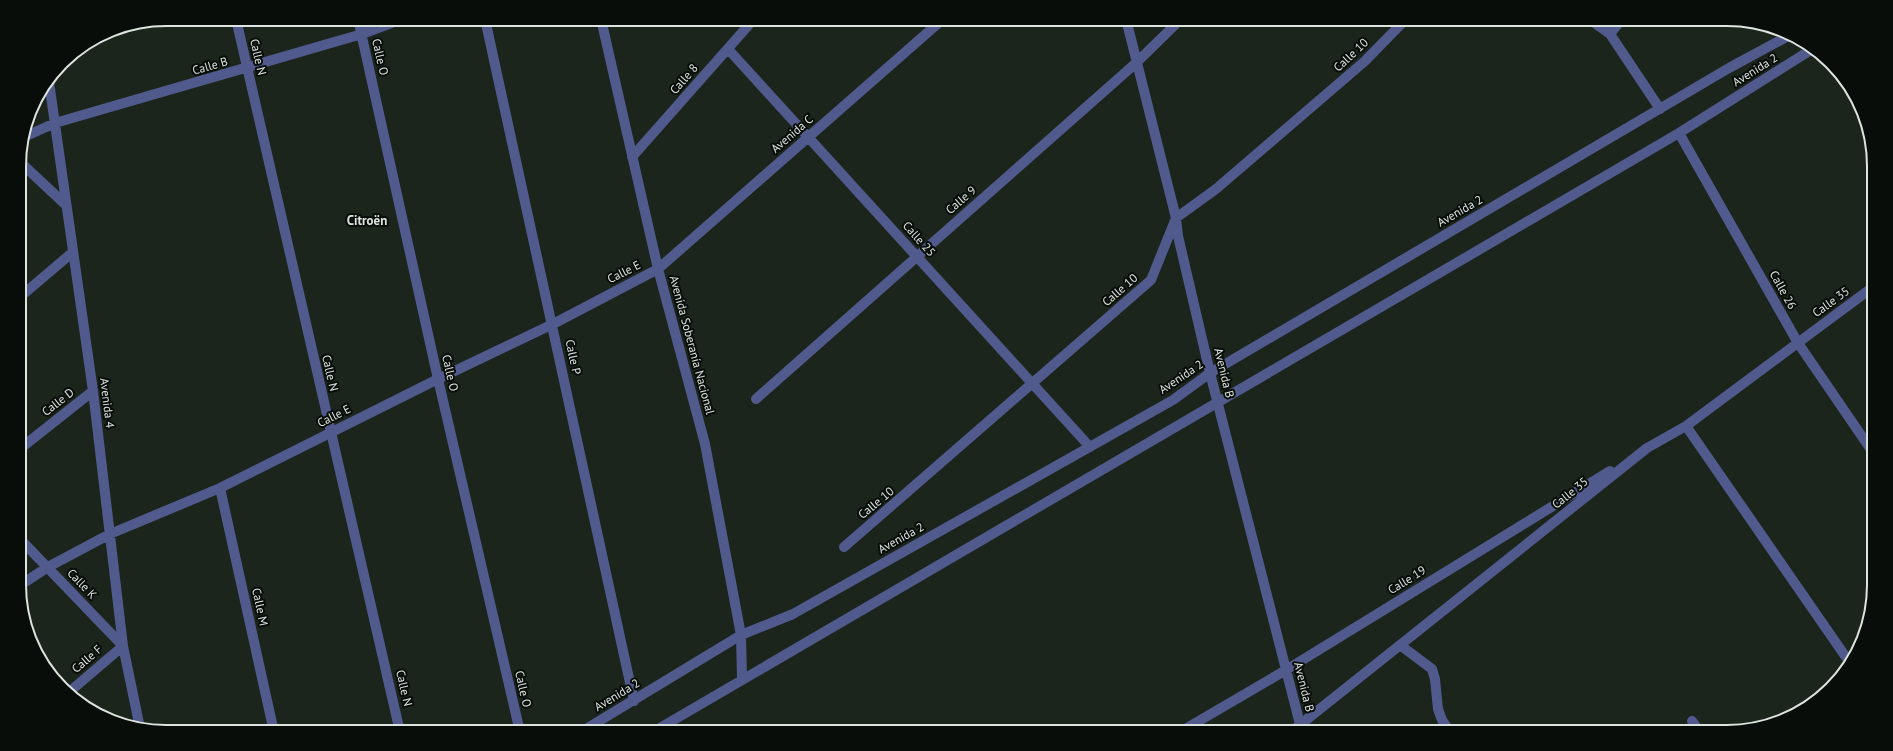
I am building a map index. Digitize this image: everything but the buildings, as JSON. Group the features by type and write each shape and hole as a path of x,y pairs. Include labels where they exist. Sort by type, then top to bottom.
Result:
{"street":[{"name":"Calle N","path":"238,26 330,433 398,725"},
{"name":"Calle O","path":"360,26 438,378 518,725"},
{"name":"Calle B","path":"30,134 55,123 248,68 362,34 383,26"},
{"name":"Calle P","path":"487,26 553,324 634,701"},
{"name":"Avenida Soberanía Nacional","path":"603,26 658,270 705,444 741,635 742,680"},
{"name":"Calle 8","path":"632,156 748,26"},
{"name":"Avenida C","path":"658,270 935,26"},
{"name":"Avenida B","path":"1128,26 1176,218 1178,236 1210,373 1300,725"},
{"name":"Calle 9","path":"756,399 1136,63 1174,26"},
{"name":"Calle 10","path":"844,547 1151,280 1176,218 1216,189 1366,61 1399,26"},
{"path":"1599,26 1610,34 1660,109"},
{"path":"1610,34 1616,26"},
{"name":"Avenida 2","path":"593,725 741,635 793,614 1173,400 1210,373 1729,68 1784,38"},
{"name":"Calle 25","path":"728,49 1090,447"},
{"name":"Avenida 2","path":"665,725 1679,133 1808,52"},
{"name":"Avenida 4","path":"50,89 93,391 123,646 139,722"},
{"name":"Calle 26","path":"1679,133 1798,343 1867,444"},
{"path":"26,168 66,205"},
{"path":"26,292 73,252"},
{"name":"Calle E","path":"26,581 48,567 110,534 220,488 438,378 553,324 658,270"},
{"name":"Calle 35","path":"1305,725 1400,645 1647,448 1686,426 1867,291"},
{"name":"Calle D","path":"26,444 93,391"},
{"path":"1686,426 1846,658"},
{"name":"Calle 19","path":"1192,725 1286,670 1647,448"},
{"name":"Calle M","path":"220,488 272,725"},
{"name":"Calle K","path":"26,545 123,646"},
{"path":"1400,645 1432,669 1435,678 1438,709 1445,725"},
{"name":"Calle F","path":"73,689 123,646"},
{"path":"1692,721 1695,725"}],"district":[{"name":"Citroën","path":"367,220"}]}
